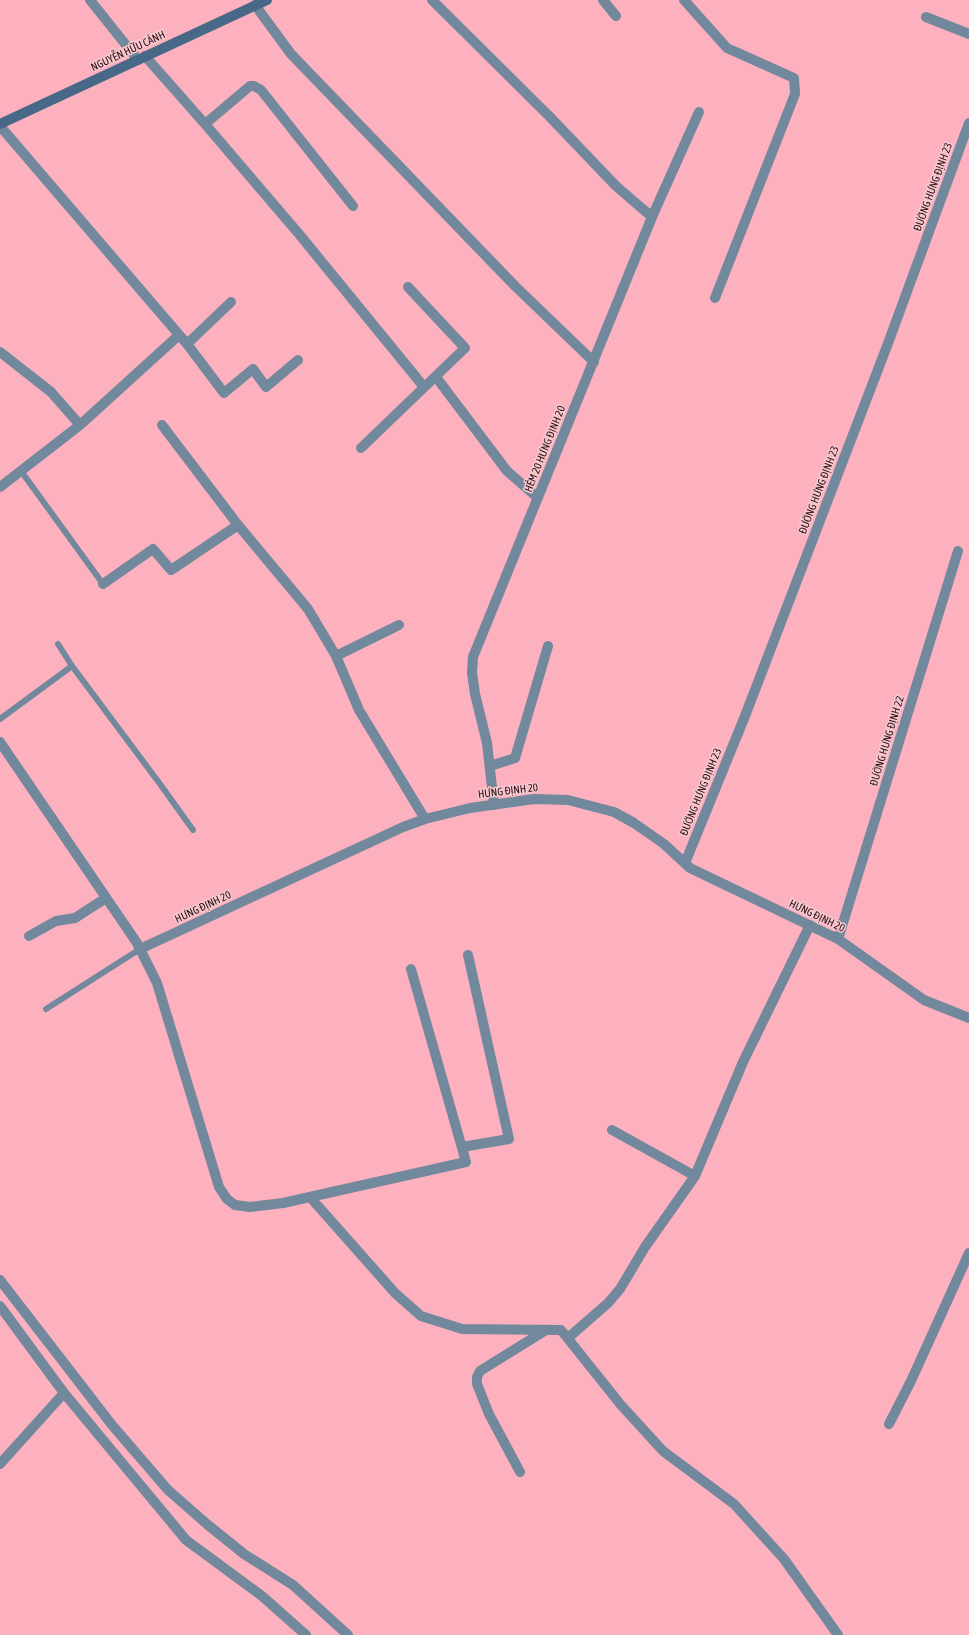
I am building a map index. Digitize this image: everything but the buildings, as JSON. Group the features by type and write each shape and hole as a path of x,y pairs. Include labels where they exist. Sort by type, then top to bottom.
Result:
{"street":[{"path":"90,0 141,58 205,124 304,240 424,387"},
{"name":"NGUYỄN HỮU CẢNH","path":"0,125 267,0"},
{"path":"432,0 616,186 652,217"},
{"path":"603,0 616,16"},
{"path":"684,0 727,48 794,78 795,94 715,298"},
{"path":"255,5 291,54 515,286 594,362"},
{"path":"926,17 969,34"},
{"path":"205,124 250,86 254,86 261,90 353,206"},
{"name":"HẺM 20 HƯNG ĐỊNH 20","path":"494,805 487,743 475,694 472,673 473,657 652,217 699,112"},
{"name":"ĐƯỜNG HƯNG ĐỊNH 23","path":"685,863 745,716 887,346 965,149 969,123"},
{"path":"0,125 187,344 224,393 253,369 266,387 298,360"},
{"path":"361,448 465,348 408,287"},
{"path":"187,344 231,302"},
{"path":"0,487 80,425 179,335"},
{"path":"0,352 51,392 80,425"},
{"path":"436,377 507,471 538,498"},
{"path":"162,425 238,524 308,609 336,656 359,710 425,819"},
{"path":"103,584 153,549 171,570 238,524"},
{"name":"ĐƯỜNG HƯNG ĐỊNH 22","path":"838,939 958,551"},
{"path":"336,656 399,625"},
{"path":"490,766 515,758 548,646"},
{"path":"0,742 140,949 157,983 220,1187 228,1200 235,1205 250,1207 283,1203 466,1162 411,969"},
{"name":"HƯNG ĐỊNH 20","path":"140,949 403,827 425,819 470,808 534,799 568,800 607,810 634,823 664,844 690,868 838,939 924,1000 969,1018"},
{"path":"28,936 56,921 74,918 106,898"},
{"path":"568,1338 608,1303 620,1289 645,1247 695,1176 743,1062 810,925"},
{"path":"462,1147 509,1138 468,955"},
{"path":"612,1130 695,1176"},
{"path":"310,1197 395,1293 421,1316 462,1329 561,1330 621,1405 663,1451 734,1504 784,1559 838,1635"},
{"path":"889,1424 911,1381 969,1253"},
{"path":"0,1280 112,1425 168,1490 244,1554 293,1585 348,1635"},
{"path":"0,1306 64,1393 186,1540 262,1596 306,1635"},
{"path":"520,1472 489,1414 477,1384 477,1377 480,1371 546,1330"},
{"path":"0,1464 64,1393"}],"lane":[{"path":"21,471 103,584"},
{"path":"58,644 72,666 193,830"},
{"path":"0,719 72,666"},
{"path":"46,1009 140,949"}]}
